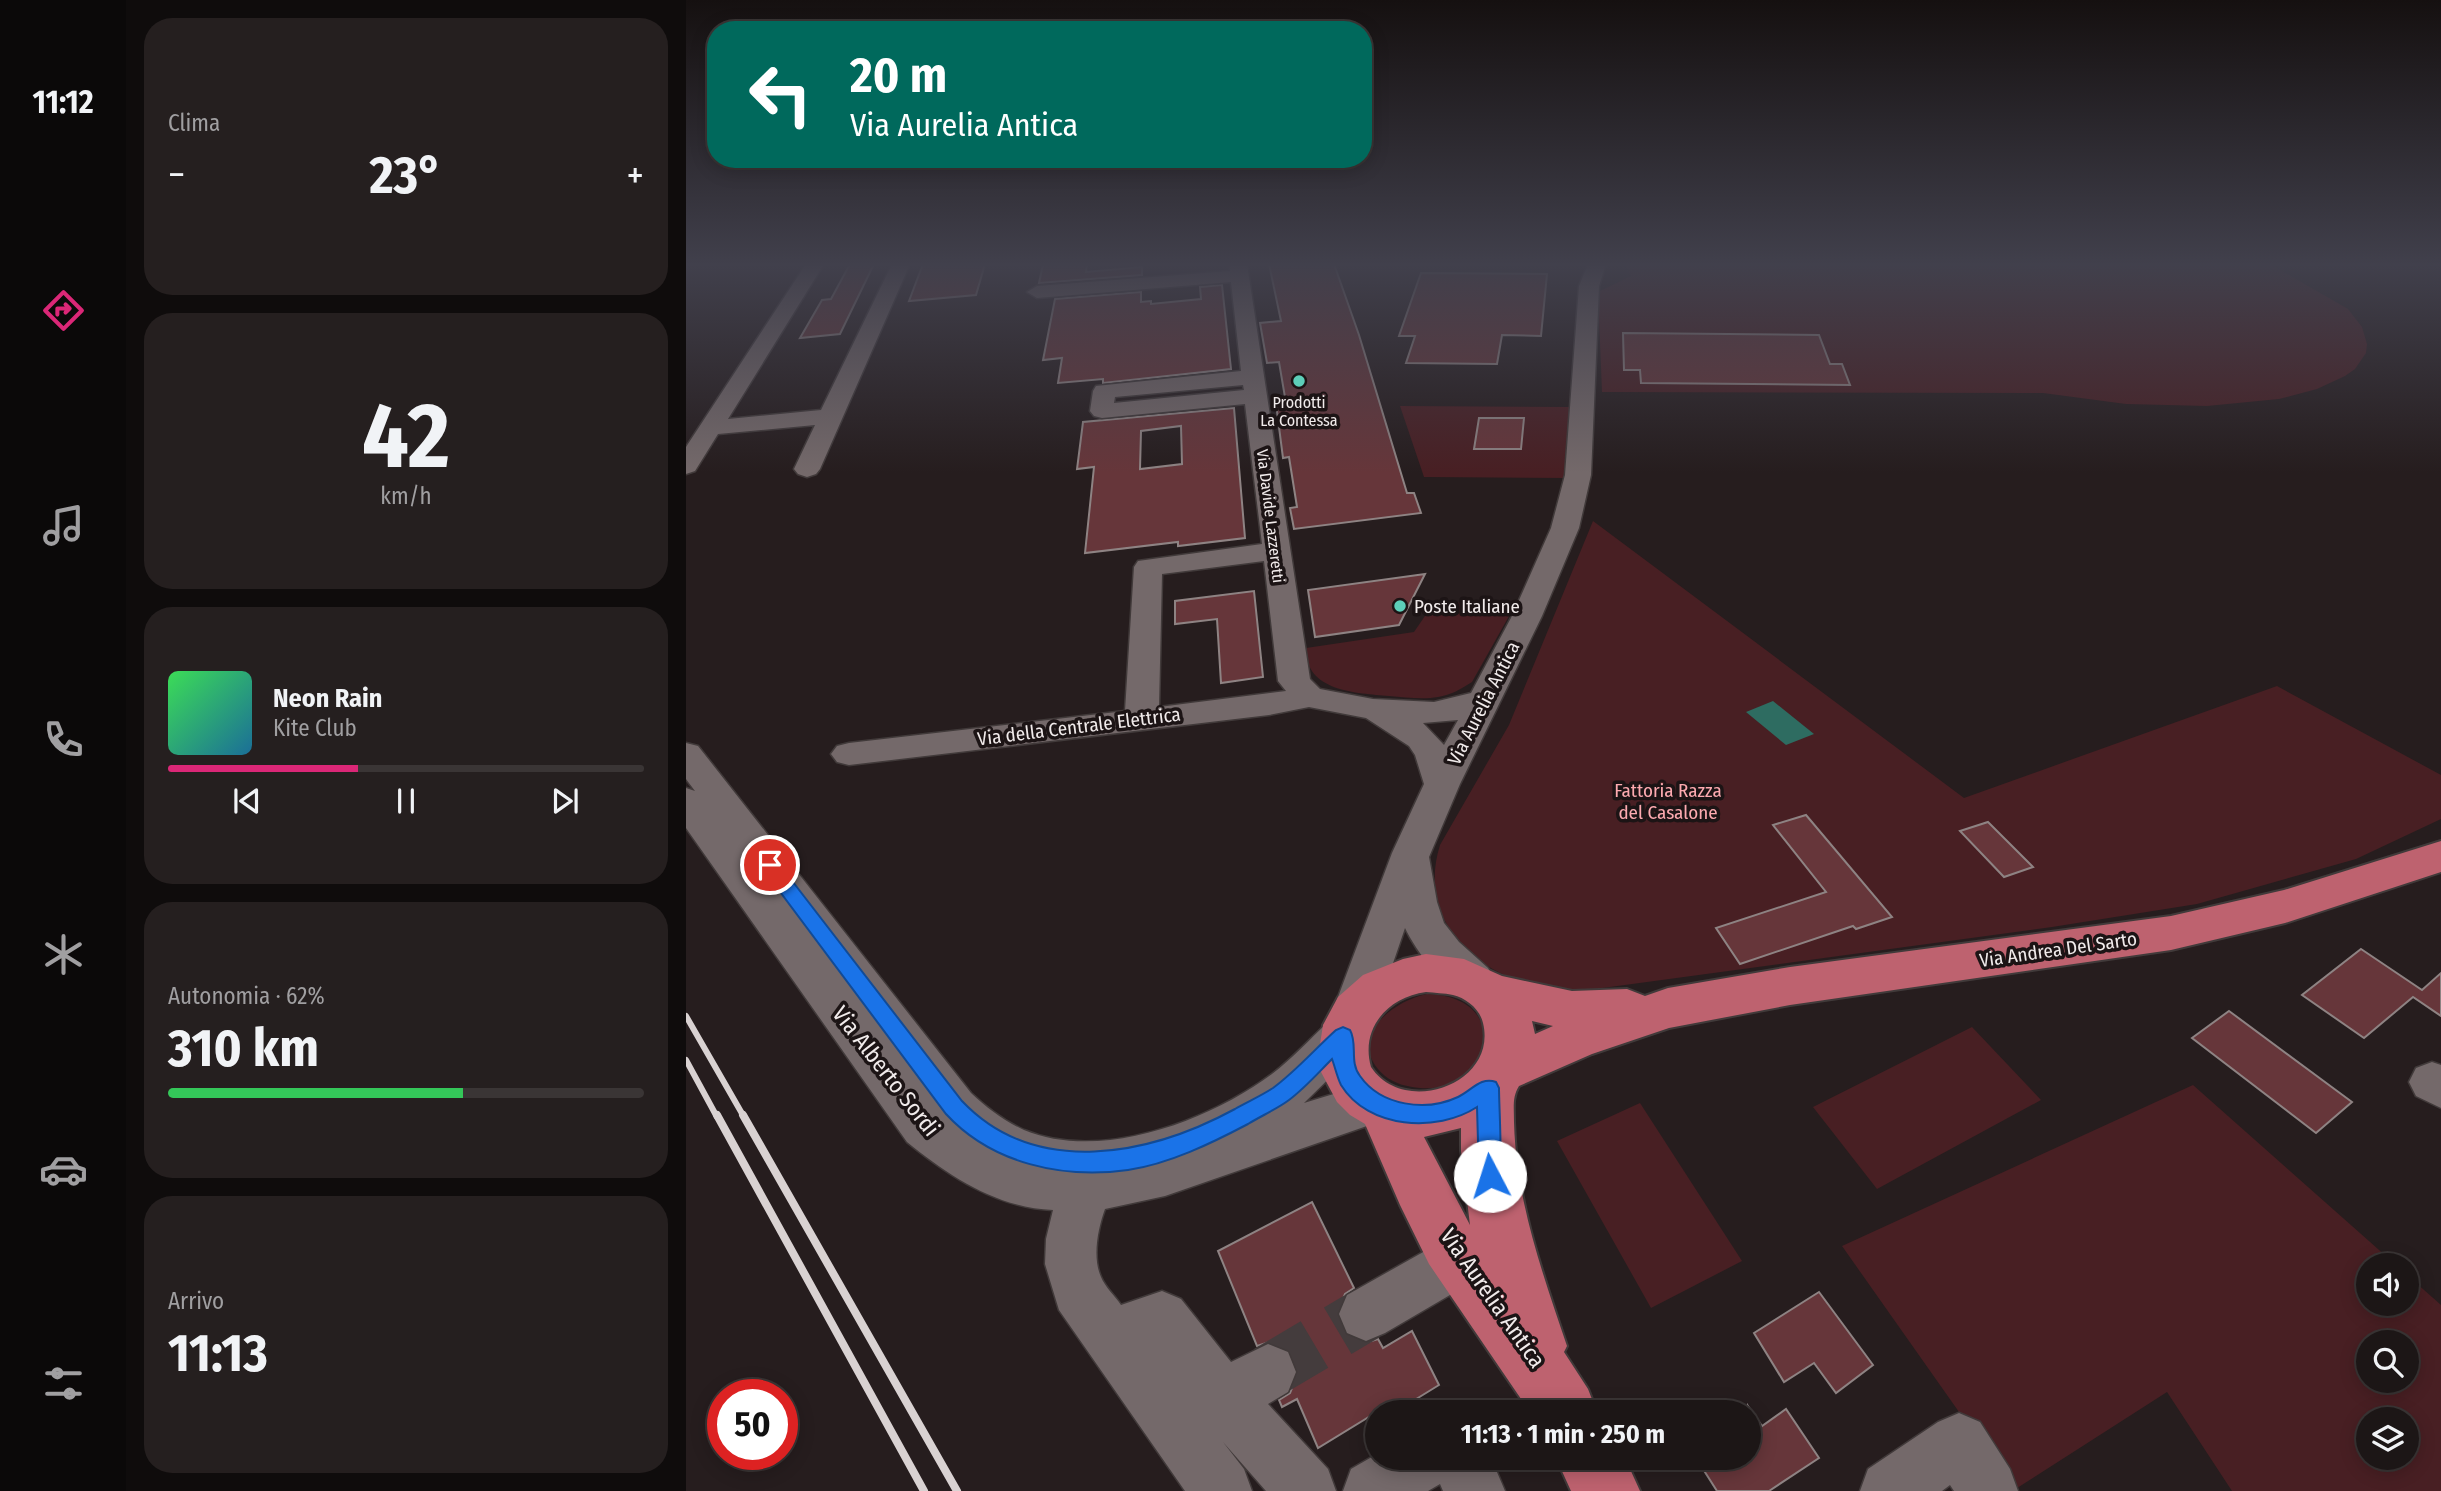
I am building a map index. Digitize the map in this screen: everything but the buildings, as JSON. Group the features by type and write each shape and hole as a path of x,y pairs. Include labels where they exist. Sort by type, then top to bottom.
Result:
{"main road":[{"name":"Via Andrea Del Sarto","path":"1497,1079 1575,1039 1668,1008 1790,986 2171,933 2286,906 2441,856"},
{"path":"1348,1024 1370,996 1402,978 1438,973 1483,987"},
{"name":"Via Aurelia Antica","path":"1483,987 1507,1012 1513,1033 1510,1057 1497,1079 1488,1151 1499,1226 1556,1394"},
{"name":"Via Andrea Del Sarto","path":"1483,987 1572,1011 1668,1008"},
{"name":"Via Aurelia Antica","path":"1348,1024 1341,1051 1346,1073 1354,1086 1379,1105 1460,1260 1556,1394"},
{"path":"1379,1105 1411,1114 1439,1113 1466,1104 1497,1079"}],"street":[{"path":"686,439 756,334"},
{"path":"686,466 771,334"},
{"path":"807,469 868,334"},
{"name":"Via Davide Lazzeretti","path":"1247,334 1291,675 1309,697"},
{"name":"Via Aurelia Antica","path":"1348,1024 1411,853 1442,784 1527,616 1566,528 1578,475 1586,334"},
{"path":"1254,386 1102,411 1104,391 1254,386"},
{"path":"711,428 830,416"},
{"path":"1142,718 1148,567 1275,551"},
{"path":"1309,697 1373,709 1422,722 1477,715"},
{"name":"Via della Centrale Elettrica","path":"849,754 1269,705 1309,697"},
{"path":"1422,722 1442,784"},
{"name":"Via Alberto Sordi","path":"686,754 954,1108 970,1124 1013,1150 1039,1157 1099,1162 1131,1159 1178,1145 1221,1127 1281,1094 1348,1024"},
{"name":"Via Alberto Sordi","path":"686,801 924,1127 944,1145 995,1173 1037,1185 1087,1190 1162,1175 1379,1105"},
{"name":"Via Aurelia Antica","path":"1411,853 1415,904 1431,941 1483,987"},
{"path":"1087,1190 1070,1235 1071,1266 1078,1291 1222,1491"},
{"path":"1366,1314 1460,1260"},
{"path":"1111,1336 1163,1318 1245,1385 1306,1491"},
{"path":"1890,1491 1959,1443 1988,1491"},
{"path":"1373,1491 1407,1470"},
{"path":"1465,1470 1475,1491"}],"green space":[{"path":"1600,334 2364,334 2367,344 2366,353 2355,369 2317,389 2279,399 2207,406 2126,404 2043,393 1602,392"},
{"path":"1400,406 1571,407 1566,478 1424,477"},
{"name":"Fattoria Razza del Casalone","path":"1593,521 1964,798 2277,686 2441,775 2441,819 2356,859 2197,904 2052,927 1573,992 1520,981 1479,960 1463,946 1450,929 1440,910 1435,890 1435,868 1440,845 1509,725"},
{"path":"1436,600 1513,609 1472,682 1447,695 1420,698 1348,691 1323,682 1314,674 1308,663 1306,648 1414,632"},
{"path":"1427,994 1455,999 1474,1011 1483,1027 1483,1044 1476,1062 1463,1076 1444,1086 1420,1088 1402,1085 1385,1076 1373,1063 1369,1050 1370,1037 1386,1014 1413,998"},
{"path":"1972,1027 2041,1100 1877,1189 1813,1107"},
{"path":"2193,1085 2382,1253 2356,1253 2356,1316 2419,1316 2419,1286 2441,1305 2441,1491 2232,1491 2167,1392 2014,1490 1842,1246"},
{"path":"1640,1103 1742,1261 1651,1308 1557,1141"}],"shaded area":[{"path":"1773,701 1814,734 1786,745 1746,712"}],"tunnel":[{"path":"1268,1372 1366,1314"}],"railway":[{"path":"686,1016 744,1117"},
{"path":"686,1060 717,1117"},
{"path":"717,1115 924,1491"},
{"path":"743,1115 957,1491"}],"place":[{"name":"Prodotti La Contessa","path":"1299,381"},
{"name":"Poste Italiane","path":"1400,606"}],"route":[{"path":"770,865 954,1108 970,1124 1013,1150 1039,1157 1099,1162 1131,1159 1178,1145 1221,1127 1281,1094 1343,1036 1342,1058 1350,1080 1366,1098 1385,1108 1411,1114 1439,1113 1466,1104 1489,1088 1490,1176"}]}
